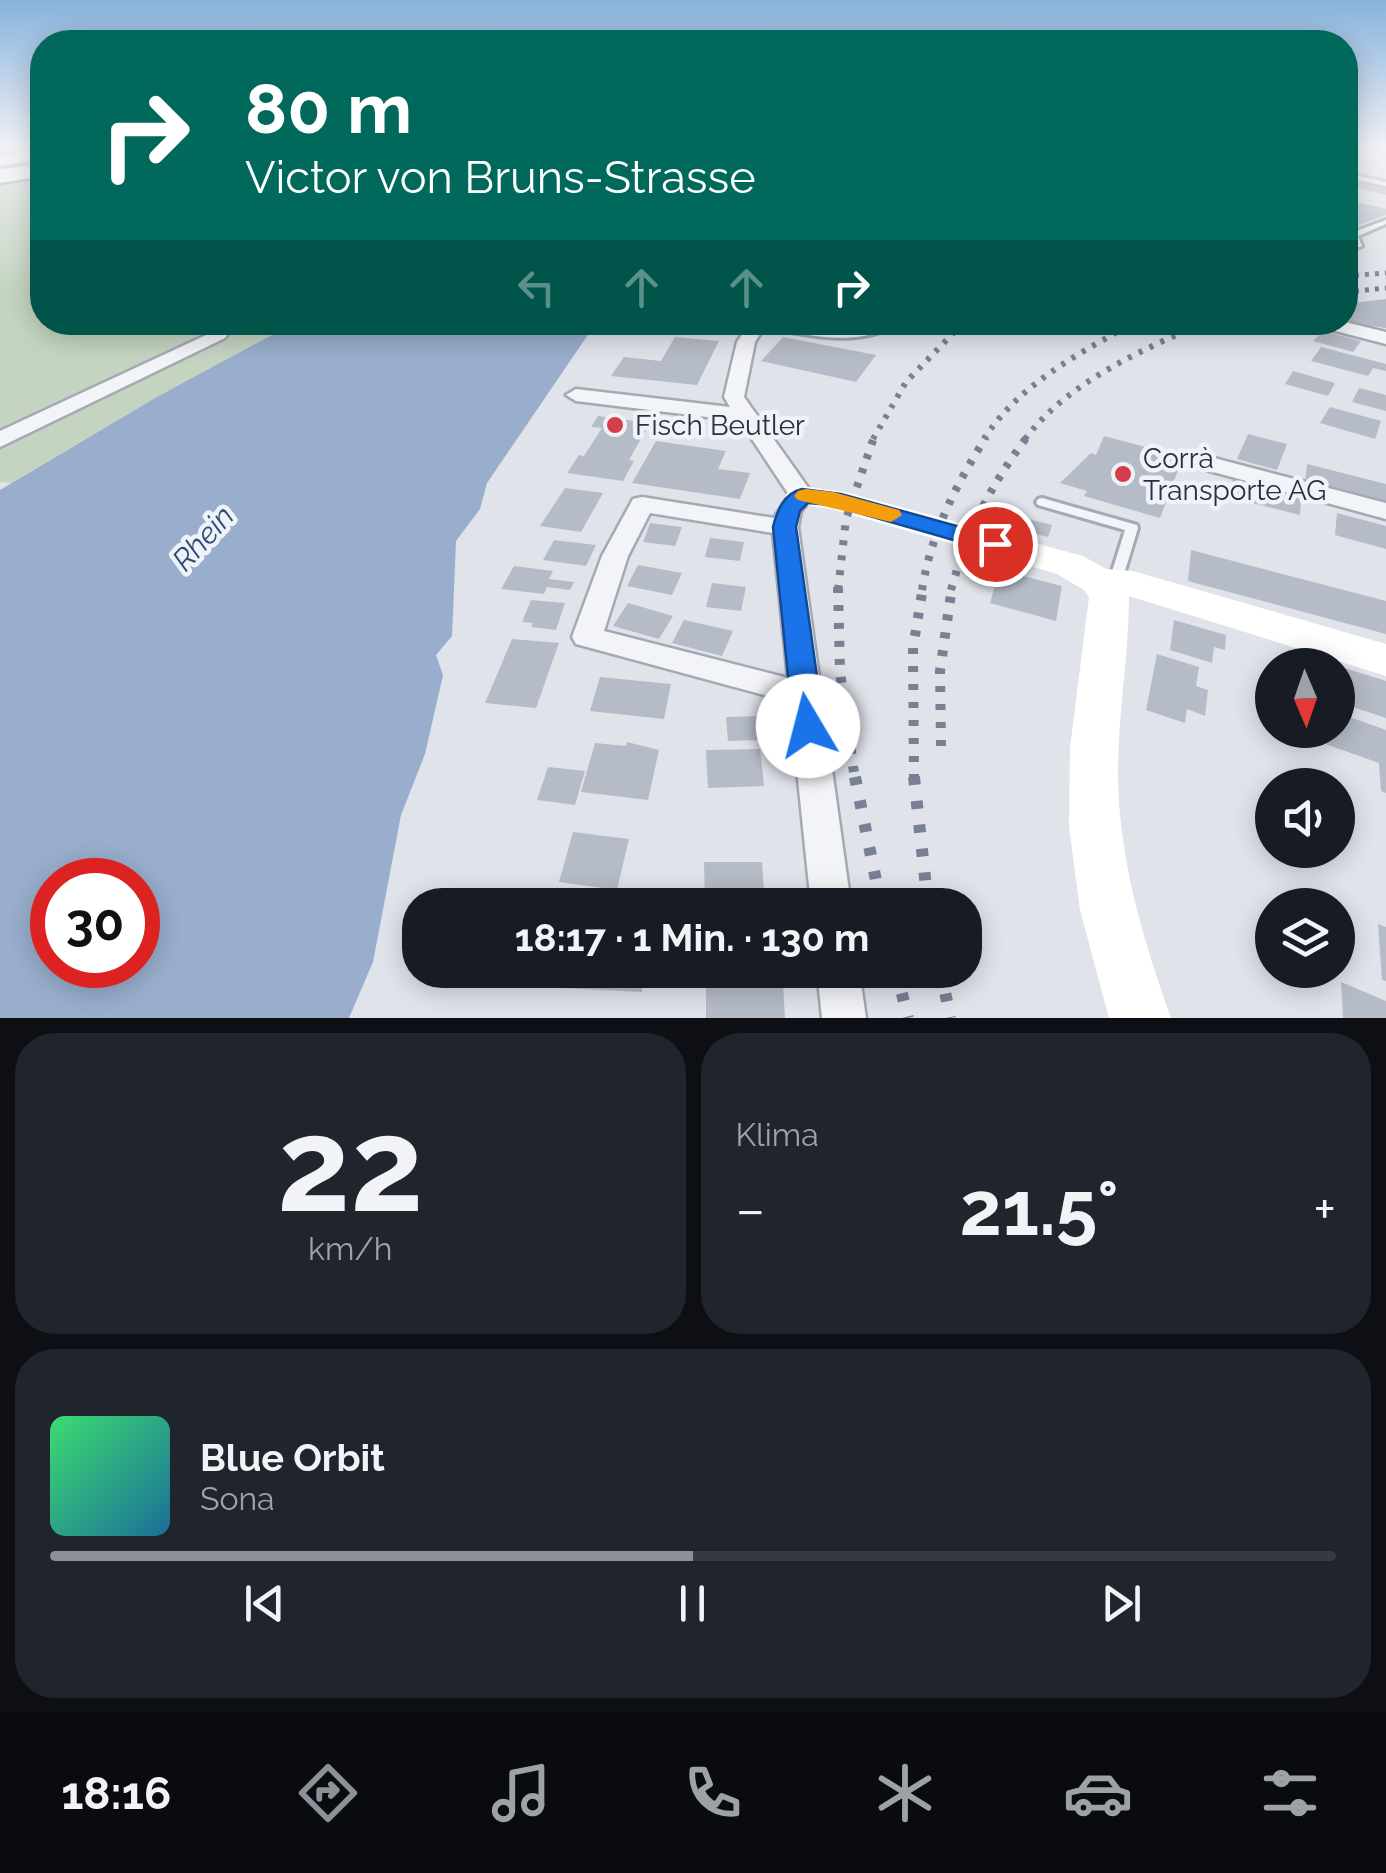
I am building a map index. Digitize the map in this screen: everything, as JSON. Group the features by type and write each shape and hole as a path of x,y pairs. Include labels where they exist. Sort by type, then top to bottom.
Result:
{"street":[{"path":"1358,331 1386,338"},
{"path":"0,440 217,335"},
{"path":"751,335 733,387 794,511 804,694 829,888"},
{"path":"576,395 744,415"},
{"path":"1214,465 1386,512"},
{"path":"804,694 587,637 615,556 642,504 794,511 833,499 1386,660"},
{"path":"1107,581 1109,597 1095,745 1098,854 1107,907 1140,1018"},
{"path":"840,988 844,1018"}],"lane":[{"path":"1358,233 1386,222"},
{"path":"828,335 861,335"},
{"path":"1042,502 1132,528 1107,581"}],"green space":[{"path":"0,197 30,197 30,335 273,335 155,398 11,483 0,482"}],"water":[{"name":"Rhein","path":"272,335 588,335 487,483 480,509 456,541 452,636 436,655 443,675 425,754 401,815 373,962 349,1018 0,1018 0,490 155,398"}],"building":[{"path":"1358,202 1386,209 1386,215 1358,225"},
{"path":"1386,299 1386,328 1358,324 1358,302"},
{"path":"1319,335 1338,335 1361,341 1353,352 1313,341"},
{"path":"675,337 719,341 697,385 611,376 624,357 661,361"},
{"path":"783,337 876,355 856,382 761,361"},
{"path":"1321,347 1386,364 1386,371 1373,368 1368,376 1311,361"},
{"path":"1293,371 1335,383 1328,396 1285,384"},
{"path":"1359,388 1386,395 1386,411 1352,402"},
{"path":"1330,407 1381,421 1375,439 1320,423"},
{"path":"598,416 650,423 629,460 634,461 623,481 567,473 602,428 591,427"},
{"path":"1248,434 1287,444 1277,470 1237,459"},
{"path":"1104,436 1183,457 1160,518 1084,496 1087,491 1060,483 1091,453 1096,455"},
{"path":"656,441 726,451 718,469 750,473 740,499 632,483"},
{"path":"1307,464 1386,484 1386,503 1305,482"},
{"path":"1233,479 1301,498 1300,515 1229,497"},
{"path":"565,488 603,493 581,532 540,526"},
{"path":"1337,513 1386,526 1386,549 1335,535"},
{"path":"1017,516 1052,525 1048,537 1012,528"},
{"path":"650,523 682,527 675,546 643,542"},
{"path":"710,538 744,542 740,561 705,557"},
{"path":"554,540 596,545 586,566 543,560"},
{"path":"1191,550 1386,601 1386,634 1188,581"},
{"path":"638,565 682,573 672,595 627,586"},
{"path":"514,566 553,571 549,579 574,582 570,590 547,587 544,594 501,589"},
{"path":"999,570 1062,586 1056,621 990,603"},
{"path":"712,583 746,587 741,611 706,607"},
{"path":"531,600 565,603 556,630 522,622"},
{"path":"628,603 673,616 659,639 613,626"},
{"path":"684,620 733,631 722,656 672,643"},
{"path":"1174,620 1226,635 1225,650 1214,647 1212,663 1170,650"},
{"path":"512,639 559,643 536,708 485,703"},
{"path":"1157,654 1199,667 1196,686 1208,690 1205,716 1187,709 1185,723 1146,710"},
{"path":"1355,671 1386,681 1386,718 1355,708"},
{"path":"600,677 671,684 664,719 590,711"},
{"path":"758,716 760,740 728,741 726,717"},
{"path":"1355,719 1386,730 1386,793 1381,791 1379,763 1337,748 1355,748"},
{"path":"627,742 659,750 648,800 581,792 595,743 626,746"},
{"path":"760,749 764,786 708,788 706,750"},
{"path":"548,767 585,771 575,805 537,800"},
{"path":"573,832 629,839 617,888 559,882"},
{"path":"704,862 762,862 764,888 705,888"},
{"path":"1378,924 1386,927 1386,981 1382,980"},
{"path":"561,988 642,988 642,992"},
{"path":"706,988 783,988 785,1018 706,1018"},
{"path":"1341,988 1355,988 1386,1001 1386,1018 1343,1018"}],"railway":[{"path":"1358,275 1386,273"},
{"path":"1358,291 1386,288"},
{"path":"874,438 906,382 951,335"},
{"path":"984,439 998,419 1033,386 1112,335"},
{"path":"1025,439 1043,418 1085,384 1178,335"},
{"path":"922,590 946,510 986,437"},
{"path":"952,587 982,509 1027,437"},
{"path":"838,589 846,519 874,438"},
{"path":"914,780 913,648 923,587"},
{"path":"941,746 940,671 952,587"},
{"path":"838,589 840,672 855,780"},
{"path":"855,777 878,888"},
{"path":"914,777 926,888"},
{"path":"900,988 908,1018"},
{"path":"944,988 950,1018"}],"slow traffic":[{"path":"806,496 891,515"}],"place":[{"name":"Fisch Beutler","path":"615,425"},
{"name":"Corrà Transporte AG","path":"1123,474"}],"route":[{"path":"808,726 785,527 789,509 802,496 833,499 995,544"}]}
